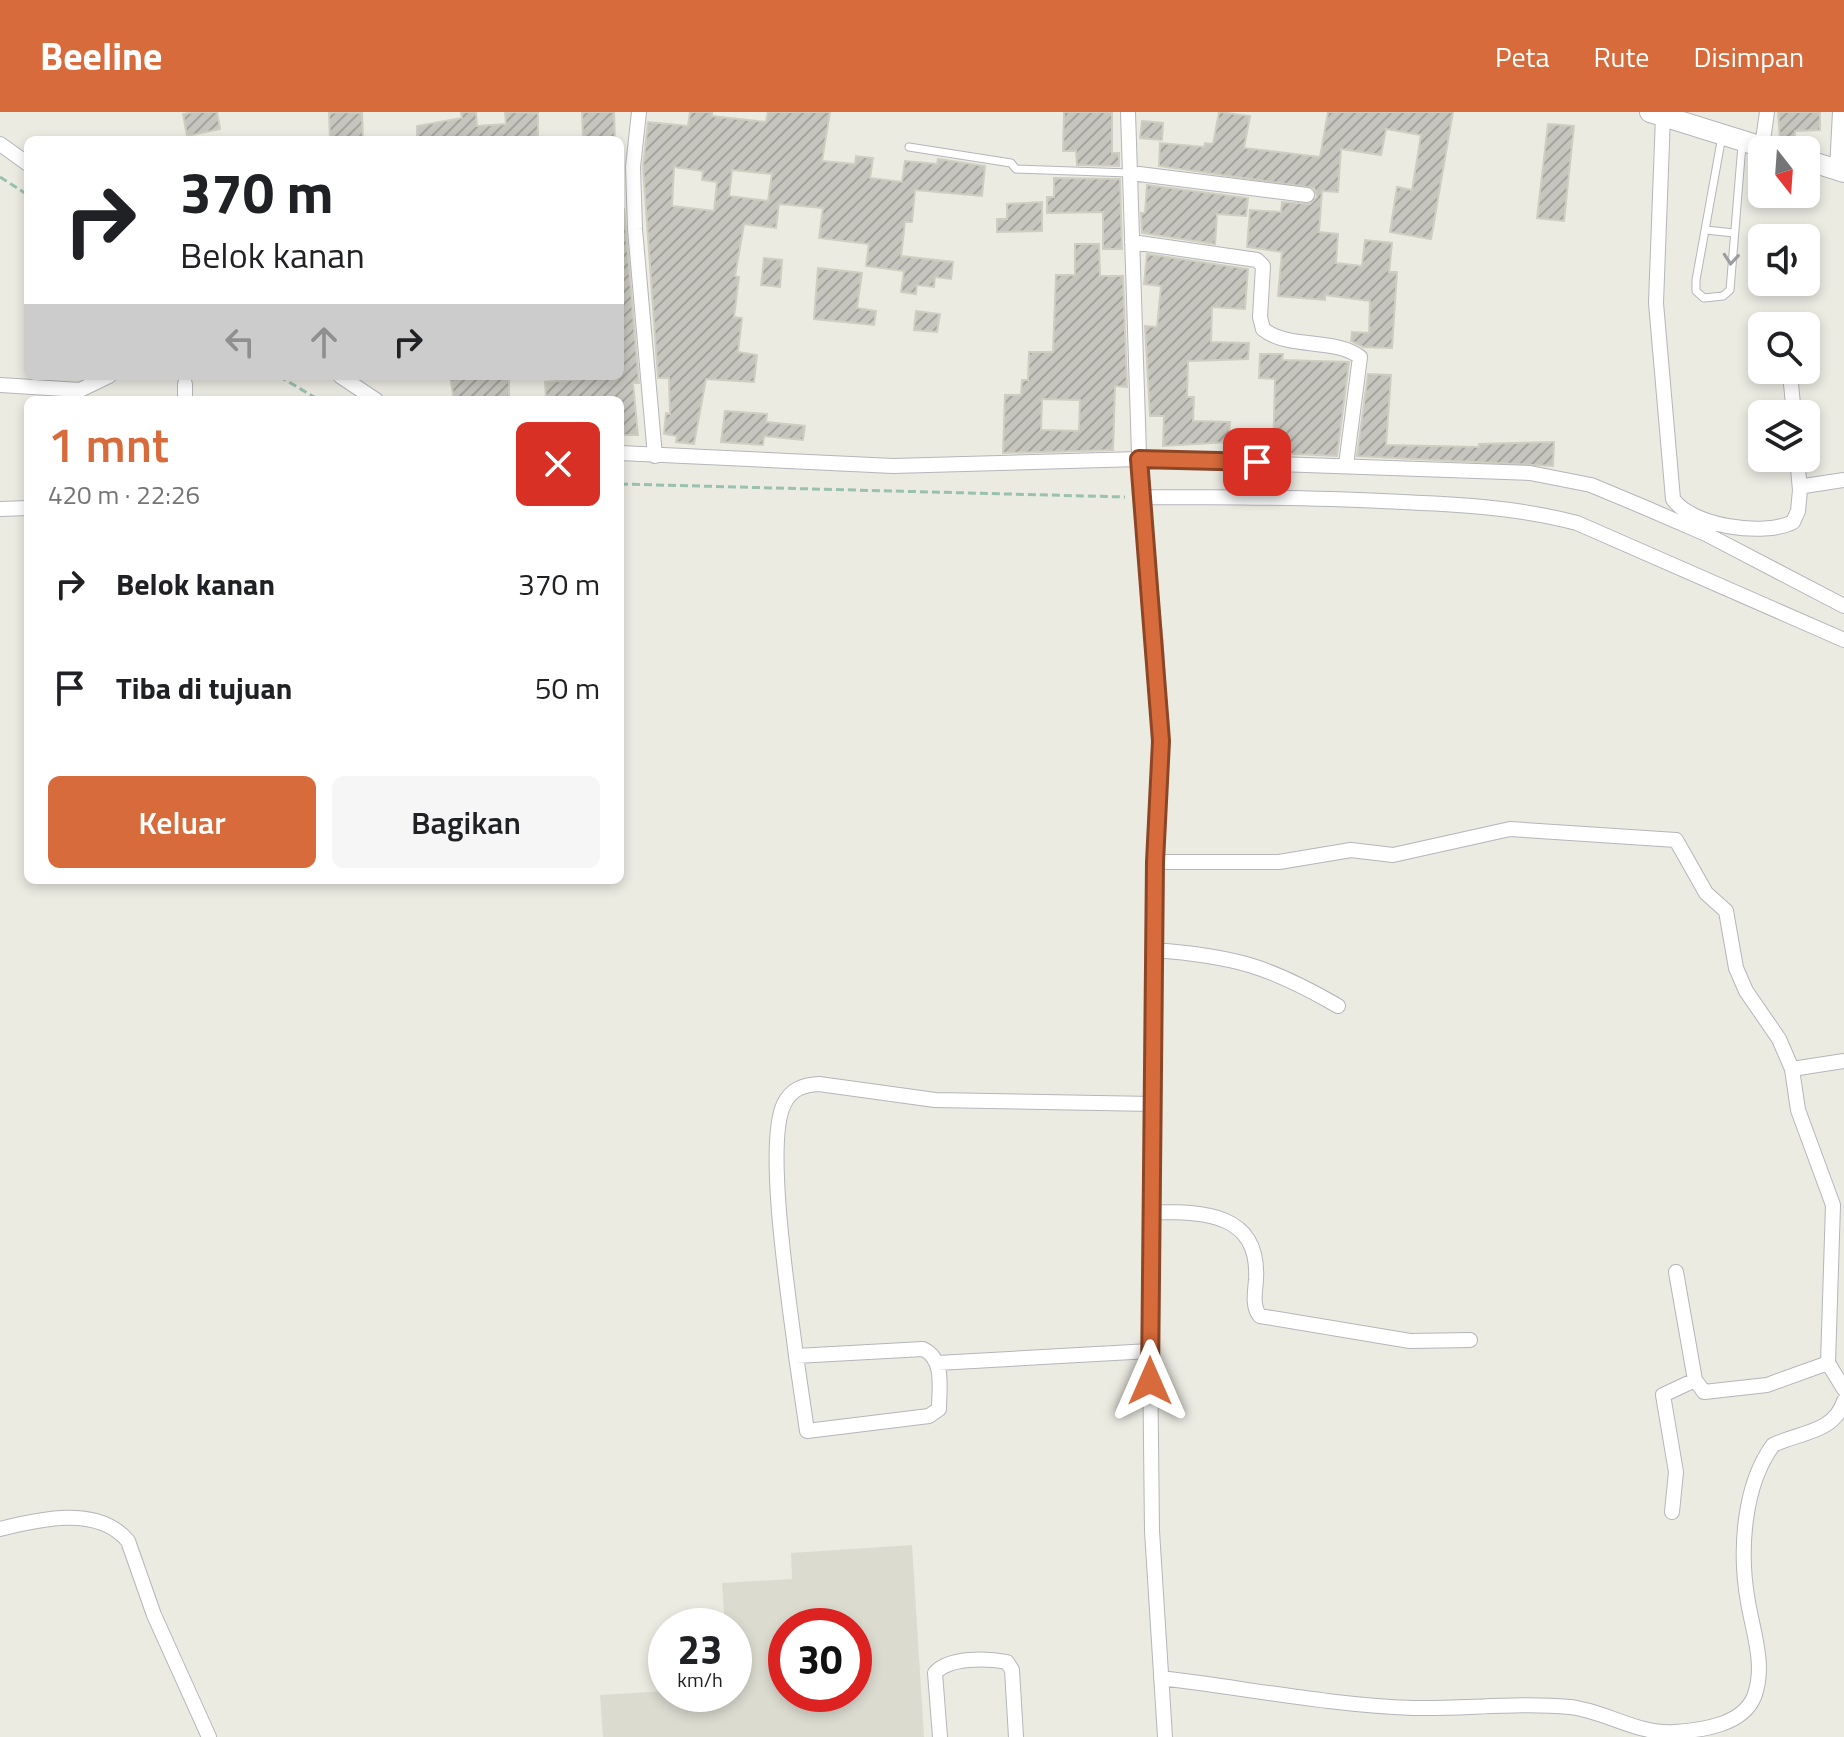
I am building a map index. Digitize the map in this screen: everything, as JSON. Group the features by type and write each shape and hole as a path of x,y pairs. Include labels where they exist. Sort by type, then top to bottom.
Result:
{"main road":[{"path":"1657,114 1748,142"},
{"path":"1820,165 1840,171"}],"street":[{"path":"639,112 633,167 635,229 655,456"},
{"path":"1128,112 1140,491 1161,741 1155,862 1150,1351 1152,1531 1165,1737"},
{"path":"1761,136 1767,112"},
{"path":"1840,112 1840,171"},
{"path":"1657,114 1656,303 1673,499 1679,507 1705,519 1746,529 1768,529 1793,522 1800,490 1798,472"},
{"path":"0,144 24,161"},
{"path":"1131,173 1307,195"},
{"path":"1132,242 1257,260 1263,266 1260,317 1263,329 1277,336 1339,348 1360,357 1346,465"},
{"path":"0,385 80,390 101,380"},
{"path":"346,380 370,396"},
{"path":"185,384 185,396"},
{"path":"1791,384 1793,400"},
{"path":"624,453 893,466 1346,465 1530,473 1591,485 1706,534 1844,606"},
{"path":"1800,490 1812,483 1844,480"},
{"path":"1140,491 1478,504 1533,511 1577,523 1844,640"},
{"path":"0,509 24,508"},
{"path":"1155,862 1279,862 1351,850 1393,855 1510,829 1671,837 1680,844 1706,893 1726,911 1736,968 1746,991 1779,1039 1792,1069 1798,1110 1833,1205 1828,1363 1844,1389"},
{"path":"1154,950 1207,954 1262,966 1338,1006"},
{"path":"1792,1069 1844,1061"},
{"path":"796,1356 923,1349 933,1354 938,1363 939,1409 934,1415 814,1432 807,1431 804,1425 796,1356 777,1178 780,1114 792,1092 802,1086 819,1084 935,1100 1153,1104"},
{"path":"1152,1212 1213,1215 1242,1232 1252,1243 1256,1270 1255,1307 1260,1316 1410,1341 1470,1340"},
{"path":"1676,1272 1695,1380 1700,1389 1709,1392 1767,1385 1828,1363"},
{"path":"938,1363 1150,1351"},
{"path":"1672,1512 1676,1472 1663,1395 1695,1380"},
{"path":"1161,1678 1360,1704 1574,1708 1636,1727 1673,1733 1727,1722 1743,1713 1753,1698 1758,1679 1759,1657 1745,1585 1747,1517 1754,1476 1773,1445 1825,1427 1841,1413 1844,1401"},
{"path":"0,1529 36,1520 86,1518 121,1533 128,1541 194,1710 209,1737"},
{"path":"940,1737 935,1673 951,1663 996,1660 1007,1662 1012,1670 1016,1737"}],"lane":[{"path":"1722,133 1696,280 1696,291 1704,298 1723,296 1730,290 1734,233 1748,184"},
{"path":"909,147 1011,163 1016,169 1131,173"},
{"path":"1706,230 1734,233"}],"path":[{"path":"0,177 24,192"},
{"path":"286,380 312,396"},
{"path":"624,484 1140,491"}],"shaded area":[{"path":"912,1545 924,1737 603,1737 600,1695 648,1692 648,1712 752,1712 752,1608 724,1608 722,1583 792,1579 791,1553"}],"building":[{"path":"217,112 220,129 187,136 183,114"},
{"path":"461,112 476,112 477,126 506,124 505,112 538,113 538,136 417,136 417,126 462,118"},
{"path":"582,112 614,112 615,136 583,136"},
{"path":"690,112 712,112 712,116 766,122 768,112 830,112 822,161 855,164 856,156 873,158 870,178 902,182 905,161 937,164 938,159 985,166 982,196 915,190 912,222 905,222 901,256 953,262 951,279 935,277 934,287 917,285 916,294 901,292 904,271 866,266 869,244 819,238 823,208 779,204 776,228 744,224 735,276 739,277 734,317 742,318 738,352 757,355 754,382 706,379 694,444 676,442 677,436 664,434 666,413 670,414 669,378 658,378 643,167 648,122 688,126","holes":["674,167 703,171 702,180 717,182 714,211 672,206","732,170 772,174 768,201 729,196"]},
{"path":"1064,112 1112,112 1112,153 1119,153 1119,166 1077,165 1076,151 1063,151"},
{"path":"1219,112 1250,116 1244,148 1320,157 1328,112 1453,112 1431,239 1390,232 1397,187 1412,190 1421,135 1386,129 1381,155 1341,149 1338,192 1322,191 1319,232 1338,234 1336,263 1362,266 1365,240 1392,243 1389,272 1397,272 1392,348 1363,347 1351,341 1352,332 1369,333 1370,301 1325,295 1325,300 1278,296 1282,252 1247,247 1250,210 1281,212 1282,202 1310,204 1317,197 1314,188 1159,166 1160,143 1204,147 1205,143 1213,144"},
{"path":"1778,112 1820,112 1820,130 1795,131 1795,136 1780,136"},
{"path":"329,113 362,113 363,136 330,136"},
{"path":"1142,121 1163,123 1162,140 1140,138"},
{"path":"1548,124 1574,126 1564,221 1537,218"},
{"path":"1054,178 1120,179 1122,249 1103,249 1103,212 1047,213 1047,197 1054,197"},
{"path":"1147,185 1248,198 1246,216 1217,214 1215,244 1142,233 1141,213 1145,213"},
{"path":"1042,202 1042,231 997,232 997,219 1007,219 1007,204"},
{"path":"624,209 639,383 633,383 638,435 624,435 624,396 546,396 545,382 624,380"},
{"path":"1075,244 1099,244 1100,276 1123,276 1127,387 1115,386 1113,450 1003,453 1005,395 1021,395 1022,380 1028,380 1029,352 1053,352 1056,275 1075,275","holes":["1042,399 1080,400 1079,431 1041,430"]},
{"path":"1147,254 1248,269 1245,309 1212,307 1211,342 1249,343 1248,359 1188,361 1187,397 1194,397 1193,421 1230,422 1229,442 1163,446 1164,416 1150,416 1145,326 1157,327 1161,286 1144,284"},
{"path":"764,258 782,260 780,287 761,285"},
{"path":"818,268 862,273 857,308 876,311 874,325 814,319"},
{"path":"916,311 940,314 937,332 914,330"},
{"path":"1260,354 1283,354 1282,360 1349,362 1337,456 1273,453 1275,379 1259,378"},
{"path":"1368,374 1391,375 1386,445 1479,447 1479,444 1554,442 1553,466 1357,456"},
{"path":"451,380 509,380 509,396 453,396"},
{"path":"725,411 767,414 766,422 805,426 803,440 764,436 763,445 721,442"}],"route":[{"path":"1150,1381 1155,862 1161,741 1156,646 1139,459 1257,462"}]}
